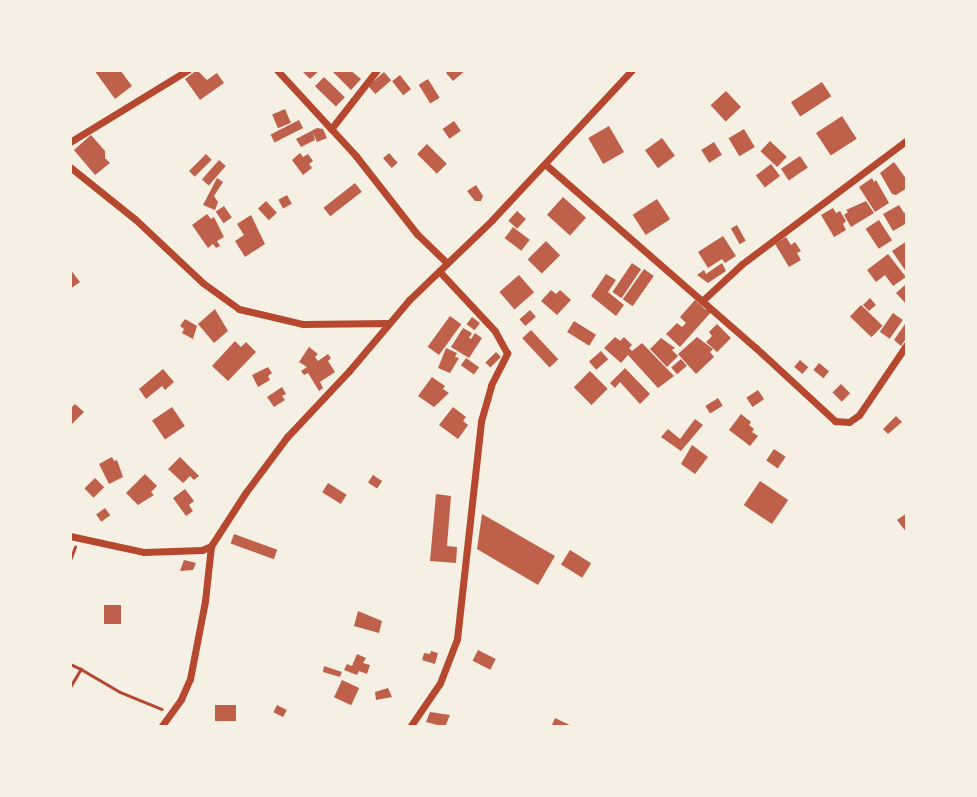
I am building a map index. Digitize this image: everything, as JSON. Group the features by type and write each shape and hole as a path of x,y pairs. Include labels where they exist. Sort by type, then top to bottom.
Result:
{"street":[{"path":"70,142 188,70"},
{"path":"277,70 356,156 403,218 447,263"},
{"path":"331,129 377,70"},
{"path":"161,727 172,713 190,679 211,547 275,451 389,323 545,164 632,70"},
{"path":"702,301 742,264 907,140"},
{"path":"545,164 702,301 828,417 839,423 851,421 859,415 907,344"},
{"path":"70,167 135,219 203,283 239,309 303,324 389,323"},
{"path":"410,727 440,683 457,639 481,421 491,385 507,353 495,331 439,271"},
{"path":"70,536 144,552 202,550 211,547"}],"path":[{"path":"70,560 79,537"},
{"path":"70,664 120,692 172,713"},
{"path":"70,687 81,669"}],"building":[{"path":"94,70 120,70 132,86 115,99"},
{"path":"197,70 207,80 217,73 224,83 200,100 185,79"},
{"path":"301,70 320,70 310,79"},
{"path":"331,70 350,70 361,79 351,90"},
{"path":"449,70 466,70 453,81 446,73"},
{"path":"384,72 391,80 375,94 368,86"},
{"path":"400,75 411,89 403,95 392,81"},
{"path":"324,77 345,97 336,106 315,86"},
{"path":"428,79 440,98 430,103 419,85"},
{"path":"822,82 831,96 800,116 791,102"},
{"path":"726,91 741,107 726,121 711,105"},
{"path":"285,109 291,123 278,128 272,114"},
{"path":"842,116 857,139 831,156 816,133"},
{"path":"299,120 303,128 275,143 270,135"},
{"path":"454,121 461,131 449,139 443,129"},
{"path":"609,126 624,152 603,164 588,138"},
{"path":"317,128 323,129 327,138 317,142 313,133 315,140 301,147 296,139"},
{"path":"744,129 755,147 739,156 729,138"},
{"path":"91,135 105,151 105,158 110,163 95,175 74,150"},
{"path":"662,138 675,156 658,168 645,150"},
{"path":"770,141 787,157 777,167 760,151"},
{"path":"714,142 722,155 709,163 701,150"},
{"path":"427,144 447,164 437,174 417,154"},
{"path":"300,153 303,157 308,154 313,161 309,164 312,168 303,175 292,160"},
{"path":"389,153 398,163 392,168 383,158"},
{"path":"206,154 212,160 195,177 189,171"},
{"path":"800,156 808,168 789,180 781,169"},
{"path":"219,160 226,166 209,186 202,180"},
{"path":"894,162 907,180 907,188 896,195 892,194 880,173"},
{"path":"771,164 780,176 765,187 756,175"},
{"path":"217,178 223,182 214,196 218,202 215,210 203,205"},
{"path":"872,178 874,182 876,180 889,203 875,212 859,187"},
{"path":"355,183 362,192 330,216 323,208"},
{"path":"476,185 483,196 481,201 475,201 467,191"},
{"path":"287,195 292,204 283,209 278,200"},
{"path":"563,197 586,218 570,236 547,215"},
{"path":"657,199 670,219 646,235 633,215"},
{"path":"266,201 277,213 269,220 258,209"},
{"path":"866,201 874,213 851,227 844,215 848,212 846,210"},
{"path":"899,205 904,213 907,211 907,223 893,231 883,214"},
{"path":"224,206 232,218 224,223 216,212"},
{"path":"833,208 836,213 840,211 846,221 843,224 846,230 834,237 821,215"},
{"path":"517,211 526,219 517,229 508,221"},
{"path":"207,214 211,219 214,217 224,237 217,241 220,246 216,248 213,244 208,248 192,225"},
{"path":"251,215 265,244 245,257 235,241 244,235 237,224"},
{"path":"879,220 892,240 879,249 866,229"},
{"path":"737,225 746,241 740,244 731,228"},
{"path":"513,227 530,240 521,251 505,238"},
{"path":"723,236 736,256 725,263 722,259 708,268 698,252"},
{"path":"786,237 791,245 795,242 801,251 797,253 801,260 789,267 775,244"},
{"path":"546,241 560,255 542,274 528,259"},
{"path":"907,241 907,273 892,251"},
{"path":"888,254 906,277 893,286 885,275 876,282 867,270"},
{"path":"632,263 641,269 622,298 612,292"},
{"path":"722,263 726,271 708,283 697,275 704,270 706,274"},
{"path":"70,269 80,282 70,289"},
{"path":"644,269 654,276 633,306 623,299"},
{"path":"606,274 616,280 608,292 624,305 616,316 591,296"},
{"path":"519,275 534,292 514,309 499,292"},
{"path":"905,285 907,288 907,305 896,293"},
{"path":"551,290 556,294 560,290 571,300 557,315 541,301"},
{"path":"870,298 876,305 869,311 863,305"},
{"path":"695,300 706,310 708,307 712,311 680,347 666,334 677,323 682,327 686,323 680,317"},
{"path":"861,305 883,326 871,337 850,317"},
{"path":"215,309 228,331 214,343 198,324"},
{"path":"530,310 536,317 525,326 519,319"},
{"path":"893,313 903,320 890,339 880,332"},
{"path":"450,316 461,324 439,355 428,347"},
{"path":"472,317 480,323 475,330 467,324"},
{"path":"185,319 197,326 193,339 182,333 184,329 180,326"},
{"path":"574,321 596,335 589,346 567,332"},
{"path":"717,324 731,338 717,352 706,342 712,336 709,332"},
{"path":"905,324 907,337 901,346 894,340"},
{"path":"463,328 472,333 469,338 475,333 482,338 469,358 451,347"},
{"path":"531,330 558,359 550,367 522,338"},
{"path":"615,337 620,341 624,337 632,345 629,348 632,351 642,343 674,376 658,388 628,355 621,363 604,348"},
{"path":"697,337 713,349 710,352 714,357 696,374 678,354"},
{"path":"661,338 675,348 672,350 678,356 667,367 650,349"},
{"path":"235,341 241,347 246,342 256,352 228,381 212,366"},
{"path":"309,347 318,354 315,357 318,361 328,354 331,358 328,361 335,372 320,382 323,388 319,391 308,373 304,375 301,371 307,367 299,362"},
{"path":"446,348 457,353 455,357 459,358 450,373 438,368"},
{"path":"601,351 608,359 596,370 589,361"},
{"path":"496,352 501,357 490,368 485,363"},
{"path":"466,358 479,367 474,375 461,365"},
{"path":"681,359 687,366 677,374 671,368"},
{"path":"800,360 808,367 802,374 794,367"},
{"path":"819,363 829,371 823,378 813,370"},
{"path":"268,367 272,373 268,376 270,380 258,387 252,375"},
{"path":"625,368 650,394 640,404 620,382 615,388 610,383"},
{"path":"163,369 174,382 165,390 162,386 146,399 139,389"},
{"path":"590,371 608,389 591,405 574,387"},
{"path":"432,377 445,386 443,389 449,393 434,407 418,396"},
{"path":"841,384 850,393 842,402 833,392"},
{"path":"282,387 286,394 282,396 285,400 274,407 267,397"},
{"path":"758,390 764,399 753,407 746,398"},
{"path":"718,398 723,406 710,414 705,406"},
{"path":"75,404 84,412 72,424 70,409"},
{"path":"172,407 185,426 165,439 152,420"},
{"path":"453,407 466,417 463,421 468,425 458,439 439,425"},
{"path":"741,414 751,422 749,425 754,429 752,432 758,436 750,446 729,430"},
{"path":"896,416 902,422 888,434 883,429"},
{"path":"695,419 703,425 681,451 661,437 668,429 680,439"},
{"path":"692,445 708,457 695,474 681,464"},
{"path":"774,449 786,457 778,468 766,461"},
{"path":"112,457 114,461 117,460 123,477 109,484 99,464"},
{"path":"180,457 199,476 194,480 190,476 183,483 168,469"},
{"path":"145,474 157,486 151,492 154,495 138,505 126,493"},
{"path":"373,475 382,481 377,489 368,482"},
{"path":"95,478 104,487 94,498 84,489"},
{"path":"760,481 788,500 772,524 744,505"},
{"path":"328,483 347,495 341,504 322,492"},
{"path":"185,489 194,501 189,505 193,511 186,516 173,498"},
{"path":"436,494 451,496 447,546 457,547 456,563 430,561"},
{"path":"105,508 110,515 101,522 96,514"},
{"path":"907,513 907,533 897,520"},
{"path":"482,514 555,556 538,585 477,549"},
{"path":"234,534 277,550 274,559 231,543"},
{"path":"570,550 591,563 582,578 561,564"},
{"path":"184,560 196,563 193,570 180,571"},
{"path":"104,605 121,605 121,624 104,624"},
{"path":"358,611 382,621 379,633 354,626"},
{"path":"478,650 496,659 490,670 473,661"},
{"path":"431,651 438,653 435,664 422,660 424,653 430,654"},
{"path":"357,654 366,658 363,663 370,665 367,674 359,671 357,675 344,670 347,664 352,666"},
{"path":"324,666 342,672 340,677 323,672"},
{"path":"342,680 359,688 351,705 334,697"},
{"path":"388,688 392,697 376,700 375,692"},
{"path":"215,705 236,705 236,721 215,721"},
{"path":"277,705 287,710 283,717 273,712"},
{"path":"430,712 450,715 445,727 426,722"},
{"path":"555,718 574,727 551,727"}]}
